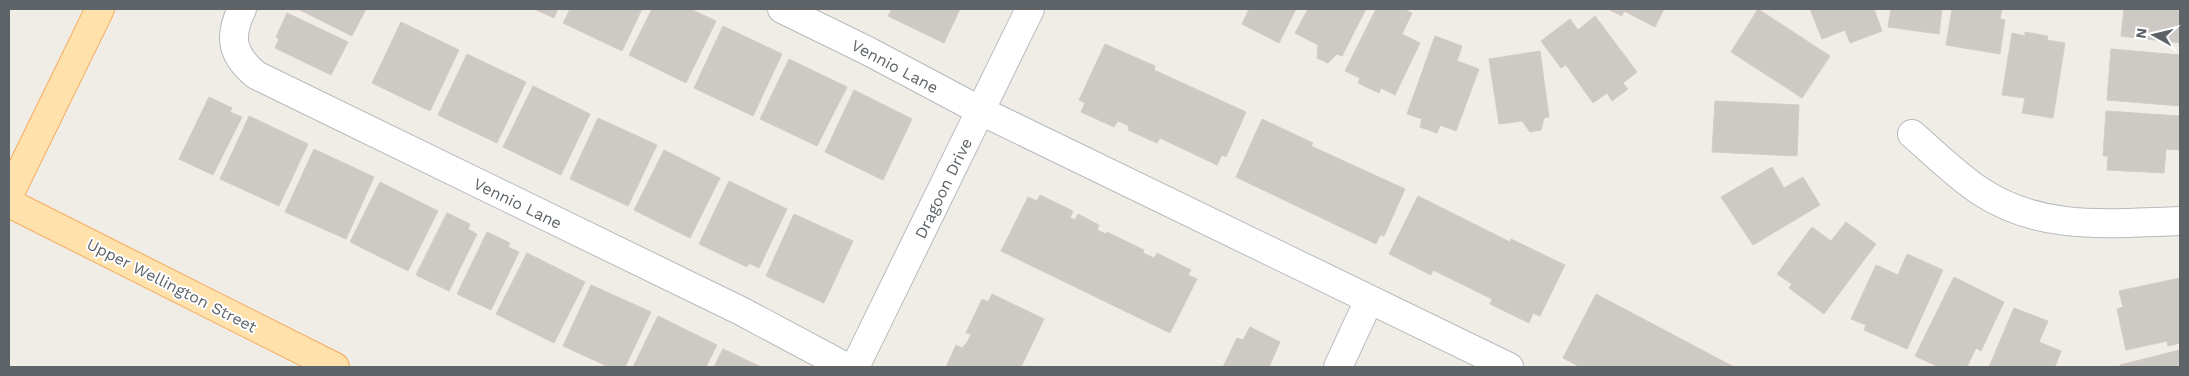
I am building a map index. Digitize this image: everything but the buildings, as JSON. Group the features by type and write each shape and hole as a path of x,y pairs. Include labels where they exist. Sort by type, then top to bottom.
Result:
{"main road":[{"path":"9,195 100,9"},
{"name":"Upper Wellington Street","path":"9,203 335,367"}],"street":[{"name":"Vennio Lane","path":"242,9 233,33 235,50 244,65 256,75 741,311 846,367"},
{"name":"Vennio Lane","path":"782,9 868,51 981,111 1509,367"},
{"name":"Dragoon Drive","path":"855,367 1030,9"},
{"path":"1912,134 1980,191 2025,214 2075,223 2180,221"},
{"path":"1338,367 1369,300"}]}
